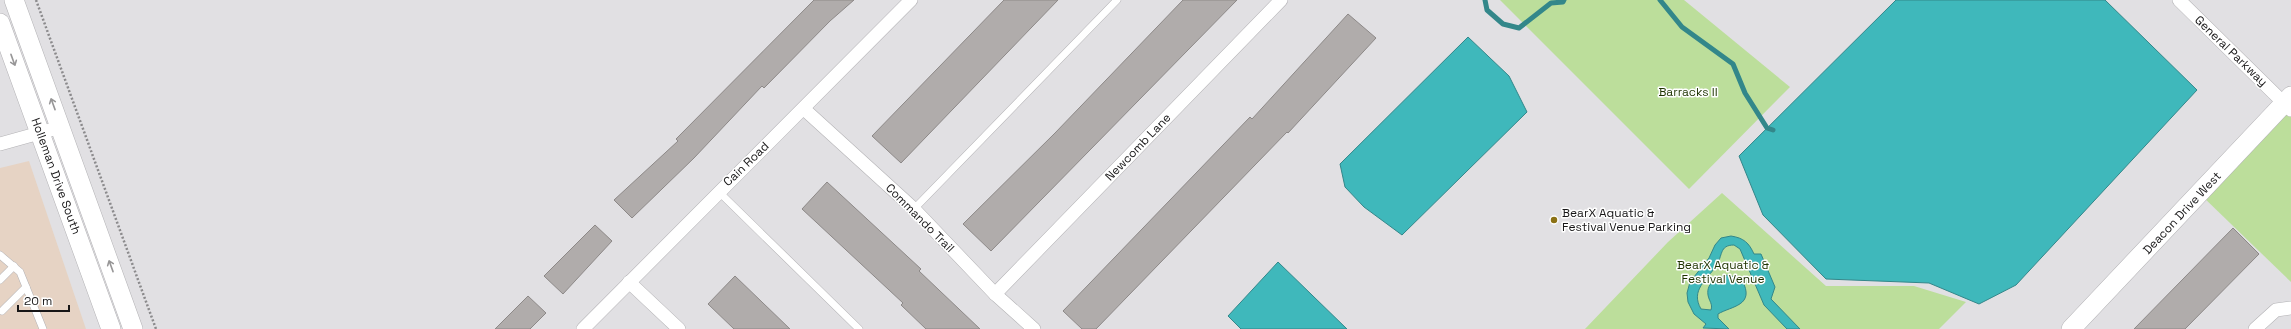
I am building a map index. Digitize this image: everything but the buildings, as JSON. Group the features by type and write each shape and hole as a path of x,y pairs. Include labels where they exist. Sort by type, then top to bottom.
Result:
{"street":[{"path":"14,0 133,329"},
{"name":"Cain Road","path":"583,329 718,191 804,109 911,0"},
{"name":"Newcomb Lane","path":"995,294 1281,0"},
{"name":"General Parkway","path":"2179,0 2289,103"},
{"name":"Holleman Drive South","path":"0,23 111,329"},
{"name":"Deacon Drive West","path":"2071,329 2289,103"},
{"name":"Commando Trail","path":"804,109 914,210 995,294 1034,329"},
{"path":"0,144 61,127"},
{"path":"629,282 680,329"},
{"path":"2255,329 2276,310 2291,308"}],"lane":[{"path":"914,210 1117,0"},
{"path":"718,191 859,329"},
{"path":"0,254 20,272 43,329"},
{"path":"0,280 14,266"},
{"path":"2,311 26,287"},
{"path":"36,329 38,316"}],"path":[{"path":"36,0 156,329"}],"shaded area":[{"path":"29,161 86,329 0,329 0,168"}],"green space":[{"name":"Barracks II","path":"1500,0 1684,0 1790,87 1689,189"},
{"path":"2291,110 2291,282 2200,194"},
{"name":"BearX Aquatic & Festival Venue","path":"1722,193 1826,286 1914,286 1966,302 1939,329 1585,329 1668,242"}],"water":[{"path":"1896,0 2105,0 2197,90 2016,285 1979,304 1929,283 1826,279 1763,215 1739,156"},
{"path":"1468,37 1509,76 1527,112 1402,235 1364,207 1345,187 1340,164"},
{"path":"1731,236 1746,242 1754,254 1761,254 1775,287 1771,299 1800,329 1787,329 1764,305 1740,249 1734,245 1729,245 1722,252 1716,266 1701,286 1697,296 1698,302 1701,309 1711,310 1708,290 1711,283 1717,278 1729,275 1742,280 1746,289 1746,295 1740,304 1718,314 1718,318 1729,329 1703,328 1706,324 1694,314 1688,302 1687,293 1690,282 1709,258 1715,245 1721,238"},
{"path":"1278,262 1347,329 1241,329 1228,316"}],"waterway":[{"path":"1485,0 1487,10 1503,24 1519,28 1551,3 1563,2 1564,0"},
{"path":"1660,0 1682,27 1733,64 1745,93 1767,128 1773,130"}],"place":[{"name":"BearX Aquatic & Festival Venue Parking","path":"1554,220"}]}
